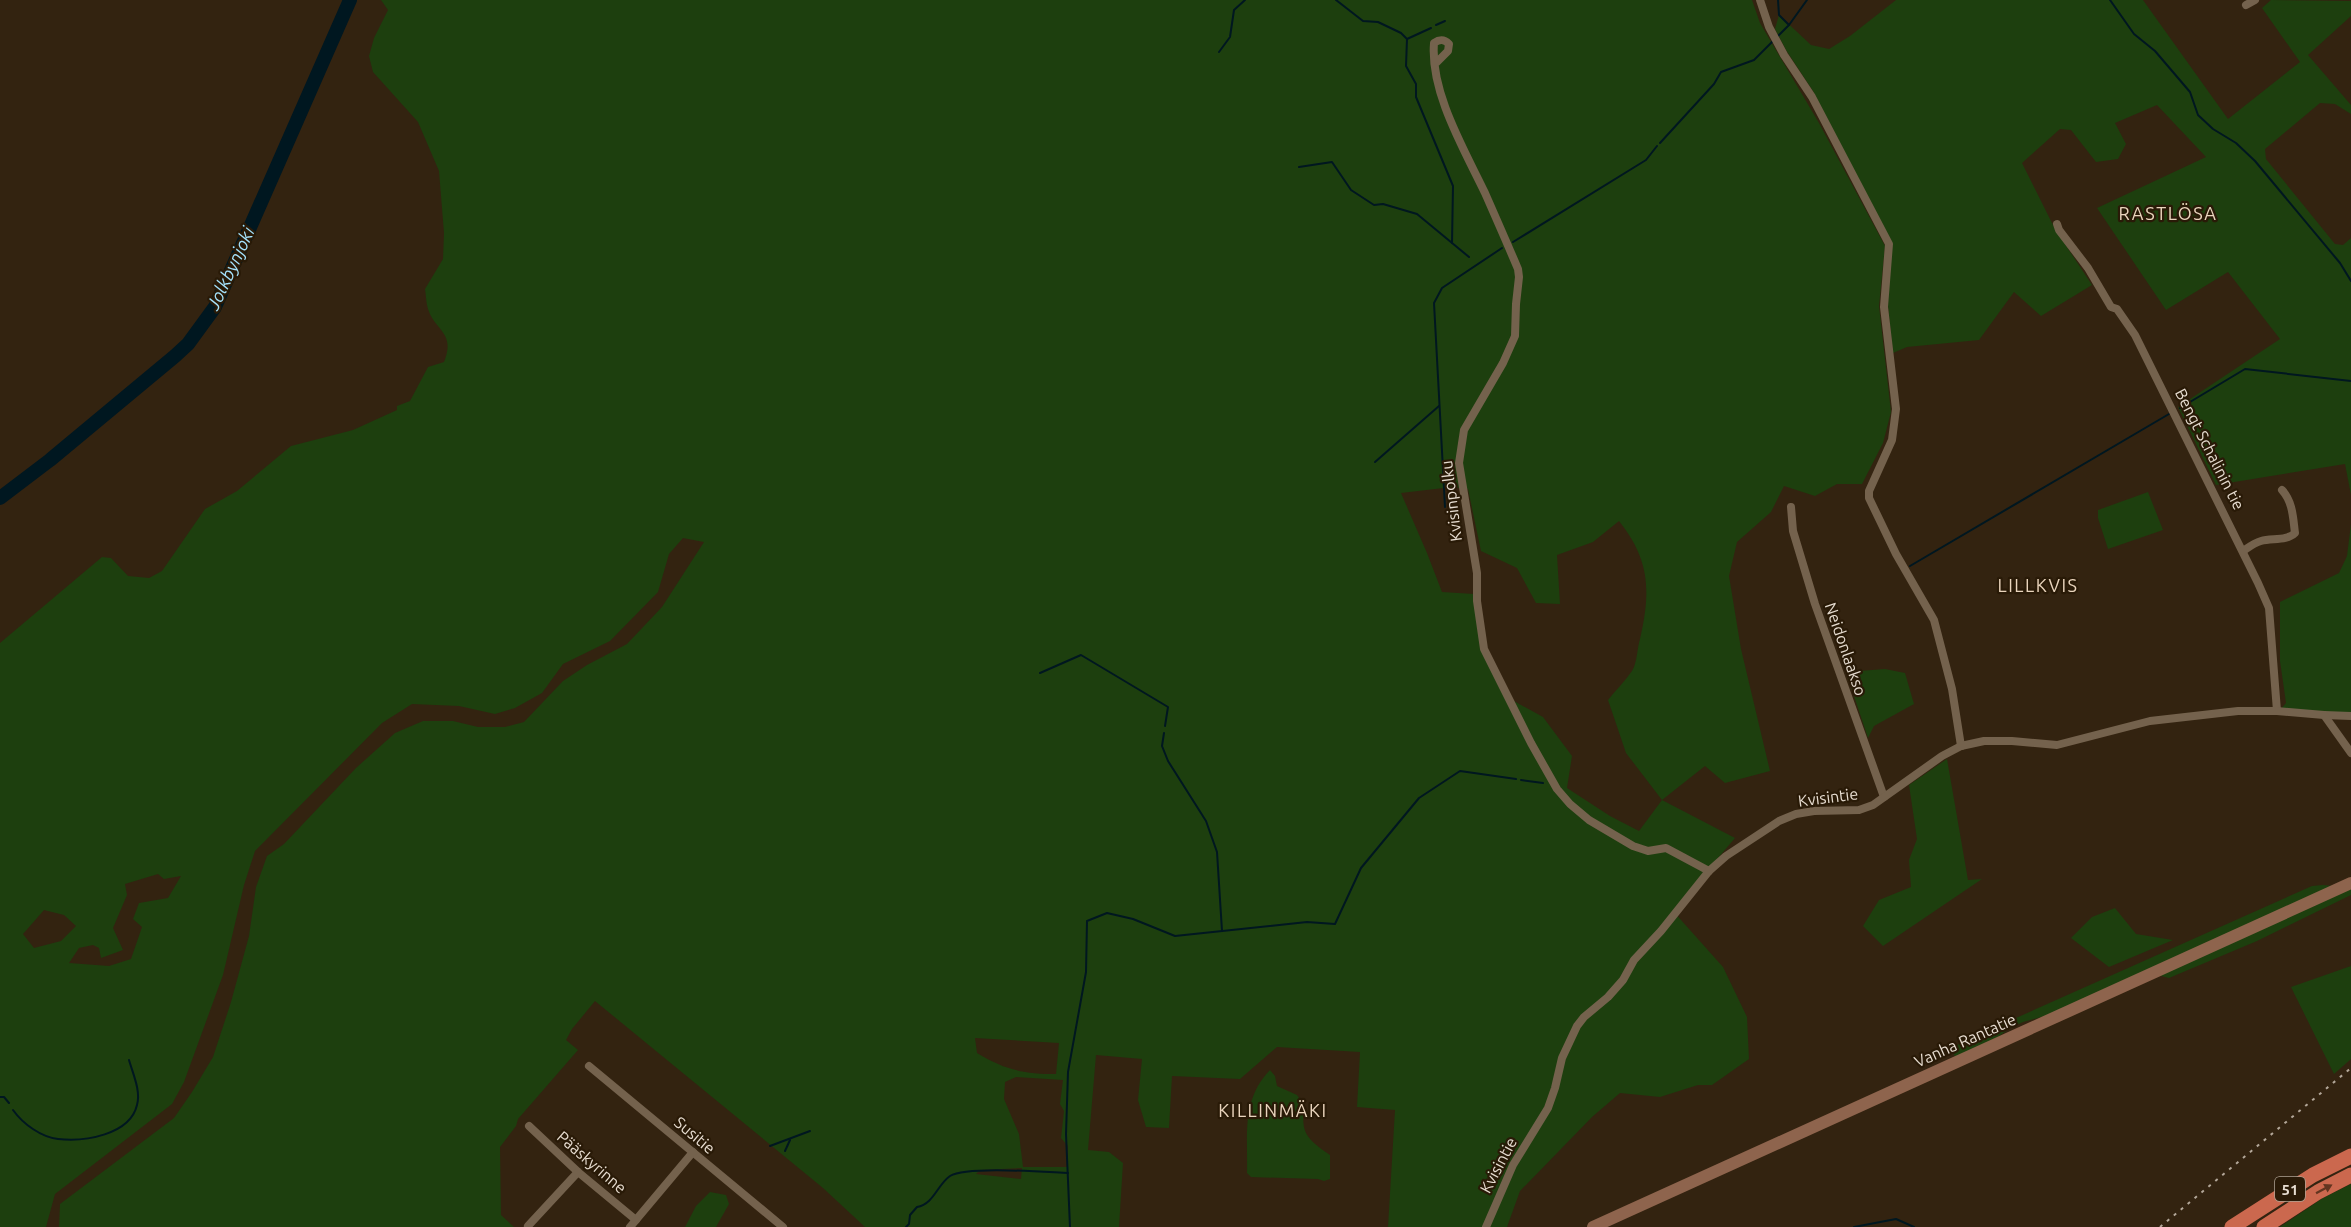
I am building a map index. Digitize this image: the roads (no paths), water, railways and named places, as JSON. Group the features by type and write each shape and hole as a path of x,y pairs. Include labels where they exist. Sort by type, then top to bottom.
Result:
{"highway":[{"name":"51","path":"2232,1227 2313,1175 2351,1156"},
{"name":"51","path":"2264,1227 2318,1192 2351,1175"}],"main road":[{"name":"Vanha Rantatie","path":"1593,1227 2351,883"}],"street":[{"path":"1760,0 1769,27 1784,55 1812,97 1889,244 1884,307 1896,409 1893,440 1869,491 1869,498 1896,554 1934,620 1952,689 1961,746"},
{"path":"2246,5 2255,0"},
{"name":"Kvisinpolku","path":"1436,63 1448,51 1449,44 1439,40 1434,43 1437,83 1455,130 1518,269 1519,277 1515,336 1503,363 1464,430 1459,463 1477,573 1477,601 1484,649 1546,770 1557,789 1570,804 1589,820 1633,846 1648,852 1666,848 1709,871"},
{"name":"Bengt Schalinin tie","path":"2057,224 2059,230 2088,268 2111,307 2117,309 2135,335 2269,608 2277,711"},
{"path":"2243,551 2257,541 2292,537 2295,533 2291,506 2282,490"},
{"name":"Neidonlaakso","path":"1791,507 1792,531 1852,712 1884,797"},
{"name":"Kvisintie","path":"1486,1227 1513,1165 1548,1108 1556,1088 1562,1058 1577,1026 1584,1017 1608,998 1623,980 1635,960 1709,871 1726,856 1779,821 1796,814 1859,810 1873,805 1942,756 1961,746 1984,741 2057,745 2128,726 2173,717 2238,711 2351,716"},
{"path":"2324,715 2351,753"},
{"name":"Susitie","path":"589,1066 783,1227"},
{"name":"Pääskyrinne","path":"529,1126 633,1224"},
{"path":"633,1224 693,1152"},
{"path":"528,1226 578,1172"}],"waterway":[{"name":"Jolkbynjoki","path":"0,498 50,460 175,356 188,344 215,307 350,0"},
{"path":"1219,52 1230,37 1234,10 1245,0"},
{"path":"1336,0 1363,21 1378,22 1401,33 1407,39 1431,28"},
{"path":"1778,0 1779,15 1789,25 1778,36"},
{"path":"1789,25 1807,0"},
{"path":"2110,0 2134,34 2155,51 2190,92 2198,115 2213,129 2236,143 2255,161 2340,263 2351,281"},
{"path":"1436,25 1445,21"},
{"path":"1407,39 1406,66 1416,84 1416,97 1453,186 1452,243"},
{"path":"1660,143 1714,84 1721,72 1754,60 1773,41"},
{"path":"1513,242 1646,160 1657,146"},
{"path":"1299,167 1332,162 1351,190 1374,205 1383,204 1417,214 1469,257"},
{"path":"1445,507 1434,303 1442,288 1502,248"},
{"path":"2180,408 2245,369 2351,381"},
{"path":"1375,462 1439,406"},
{"path":"1910,566 2169,414"},
{"path":"1040,673 1081,655 1168,707 1165,726"},
{"path":"1164,733 1162,746 1168,761 1206,821 1217,852 1222,931"},
{"path":"1070,1227 1066,1134 1068,1072 1086,972 1087,921 1107,913 1133,919 1175,936 1307,922 1335,924 1361,868 1419,798 1460,771 1516,779"},
{"path":"1521,780 1543,783"},
{"path":"13,1110 33,1129 45,1136 58,1139 93,1137 116,1130 133,1115 138,1100 129,1060"},
{"path":"0,1097 4,1097 9,1103"},
{"path":"770,1146 810,1131"},
{"path":"785,1151 790,1140"},
{"path":"906,1227 909,1224 910,1215 917,1207 928,1202 950,1176 972,1171 1006,1170 1068,1173"},
{"path":"1854,1227 1896,1219 1914,1227"}],"railway":[{"path":"2160,1227 2351,1068"}],"district":[{"name":"RASTLÖSA","path":"2168,213"},
{"name":"LILLKVIS","path":"2038,585"},
{"name":"KILLINMÄKI","path":"1273,1110"}]}
